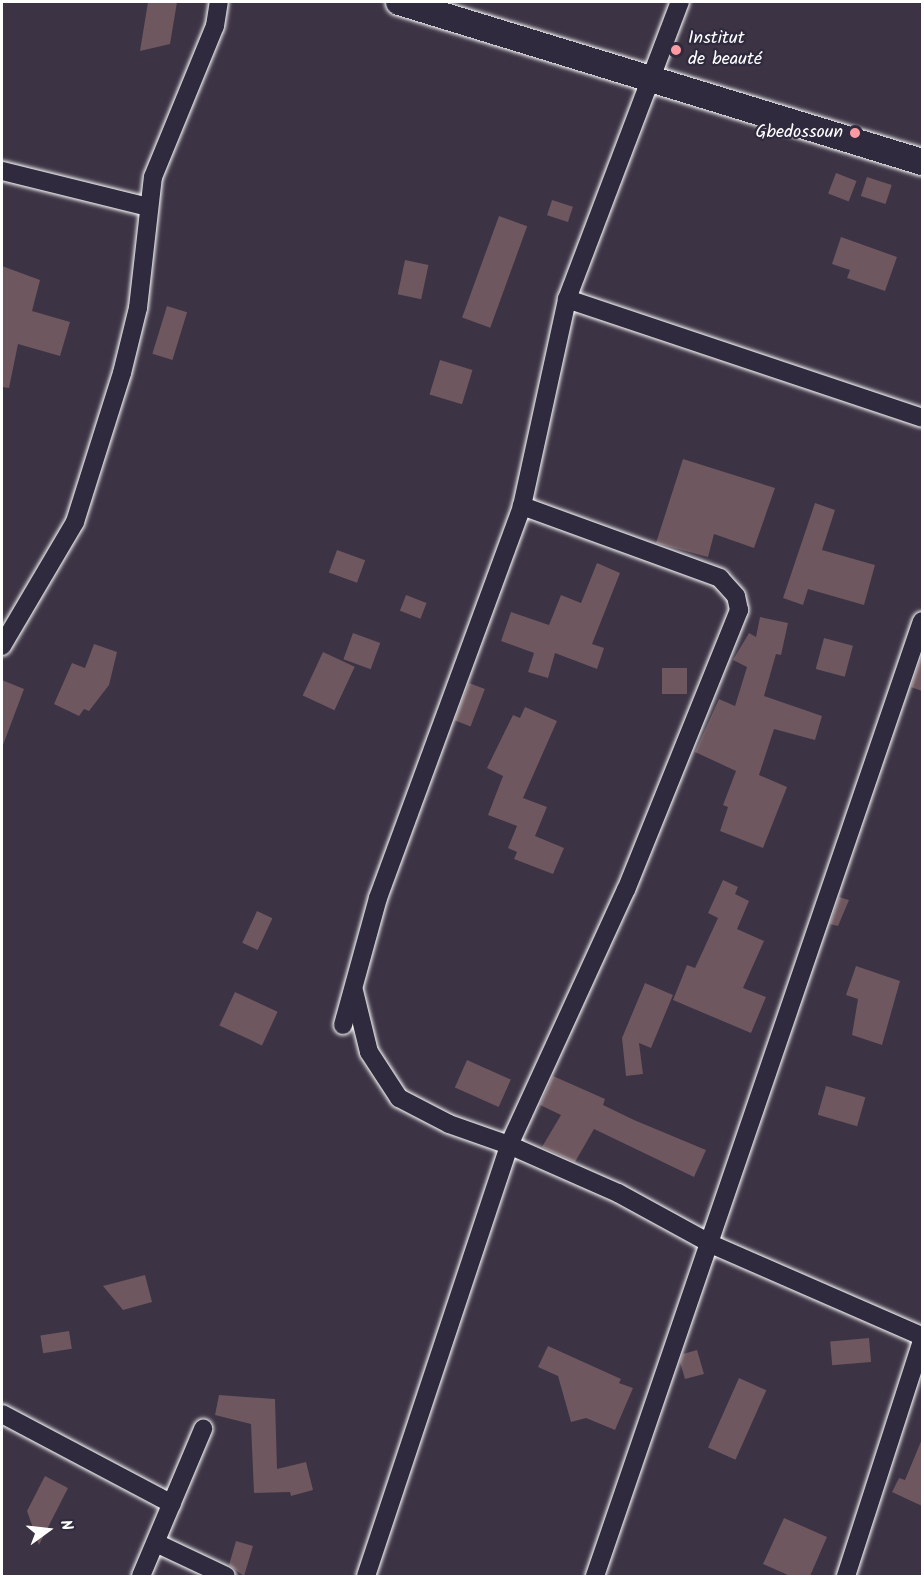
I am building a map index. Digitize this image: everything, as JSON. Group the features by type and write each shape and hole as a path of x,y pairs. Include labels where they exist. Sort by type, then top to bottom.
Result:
{"street":[{"path":"2,646 78,511 138,308 153,177 215,26 219,2"},
{"path":"399,2 922,162"},
{"path":"343,1025 378,898 522,506 567,298 680,2"},
{"path":"2,171 149,207"},
{"path":"567,298 922,418"},
{"path":"366,1576 509,1145 630,879 739,610 736,596 720,578 522,506"},
{"path":"595,1576 711,1244 922,621"},
{"path":"354,990 369,1052 399,1098 449,1124 509,1145 618,1193 711,1244 922,1336"},
{"path":"846,1576 922,1341"},
{"path":"2,1414 172,1504"},
{"path":"141,1576 203,1429"},
{"path":"156,1543 226,1576"}],"building":[{"path":"148,2 177,2 170,44 140,51"},
{"path":"836,173 857,181 849,201 828,194"},
{"path":"867,177 892,185 886,204 861,196"},
{"path":"552,200 573,207 568,222 547,215"},
{"path":"499,216 527,226 490,328 462,317"},
{"path":"841,237 897,257 885,291 847,278 850,270 832,264"},
{"path":"405,260 428,265 421,299 398,294"},
{"path":"2,266 40,280 32,311 70,322 60,356 18,344 9,388 2,387"},
{"path":"167,306 187,312 172,360 152,354"},
{"path":"440,360 473,370 462,404 429,394"},
{"path":"683,459 775,488 754,548 714,534 708,557 656,543"},
{"path":"815,503 835,510 822,550 875,565 864,605 808,589 803,605 783,598"},
{"path":"337,550 365,560 357,583 329,573"},
{"path":"597,563 620,573 592,644 604,648 597,669 555,653 548,678 528,672 534,653 501,641 511,612 549,625 561,595 581,603"},
{"path":"406,595 427,603 420,619 400,611"},
{"path":"760,617 788,623 781,655 776,654 764,696 822,716 815,740 774,729 759,775 787,787 763,848 720,831 728,807 723,805 736,771 695,752 719,699 735,706 747,667 733,660 749,633 756,637"},
{"path":"353,633 380,643 371,669 343,659"},
{"path":"824,638 853,646 845,677 816,669"},
{"path":"94,644 117,652 109,685 89,711 84,709 79,716 54,704 72,663 85,668"},
{"path":"323,652 355,667 334,710 303,696"},
{"path":"922,654 922,691 911,687"},
{"path":"662,668 687,668 687,694 662,694"},
{"path":"2,680 24,689 3,745 2,745"},
{"path":"469,683 485,689 471,726 455,720"},
{"path":"525,707 557,721 523,798 547,807 535,836 564,848 553,874 514,859 517,852 508,848 517,826 488,815 503,776 487,768 513,715 520,718"},
{"path":"723,880 738,887 735,894 749,901 737,929 764,941 743,988 766,997 751,1033 673,1000 687,965 695,968 718,918 708,913"},
{"path":"839,897 849,900 838,926 830,924"},
{"path":"257,911 272,918 258,950 242,943"},
{"path":"856,966 900,981 882,1045 852,1035 858,999 846,995"},
{"path":"645,983 673,995 651,1048 639,1043 643,1074 626,1076 622,1038"},
{"path":"235,992 278,1012 262,1045 219,1026"},
{"path":"467,1060 511,1080 499,1107 455,1087"},
{"path":"553,1076 605,1099 603,1105 634,1120 706,1150 694,1177 594,1129 575,1162 542,1147 561,1115 540,1105"},
{"path":"826,1086 865,1097 857,1126 818,1115"},
{"path":"145,1275 152,1302 123,1310 103,1286"},
{"path":"69,1331 72,1349 43,1353 40,1336"},
{"path":"869,1338 871,1362 832,1365 830,1341"},
{"path":"548,1346 621,1379 619,1383 633,1388 615,1430 586,1418 571,1422 558,1376 538,1367"},
{"path":"697,1350 704,1374 685,1379 680,1362 683,1354"},
{"path":"739,1378 766,1390 735,1460 708,1447"},
{"path":"219,1395 275,1399 277,1469 306,1462 313,1490 291,1496 290,1492 254,1493 251,1424 215,1415"},
{"path":"922,1439 922,1506 892,1492 899,1478 905,1480"},
{"path":"45,1476 68,1488 39,1545 27,1511"},
{"path":"784,1518 827,1537 810,1576 790,1576 763,1564"},
{"path":"236,1541 253,1546 244,1576 229,1565"}],"place":[{"name":"Institut de beauté","path":"676,50"},
{"name":"Gbedossoun","path":"855,133"}]}
